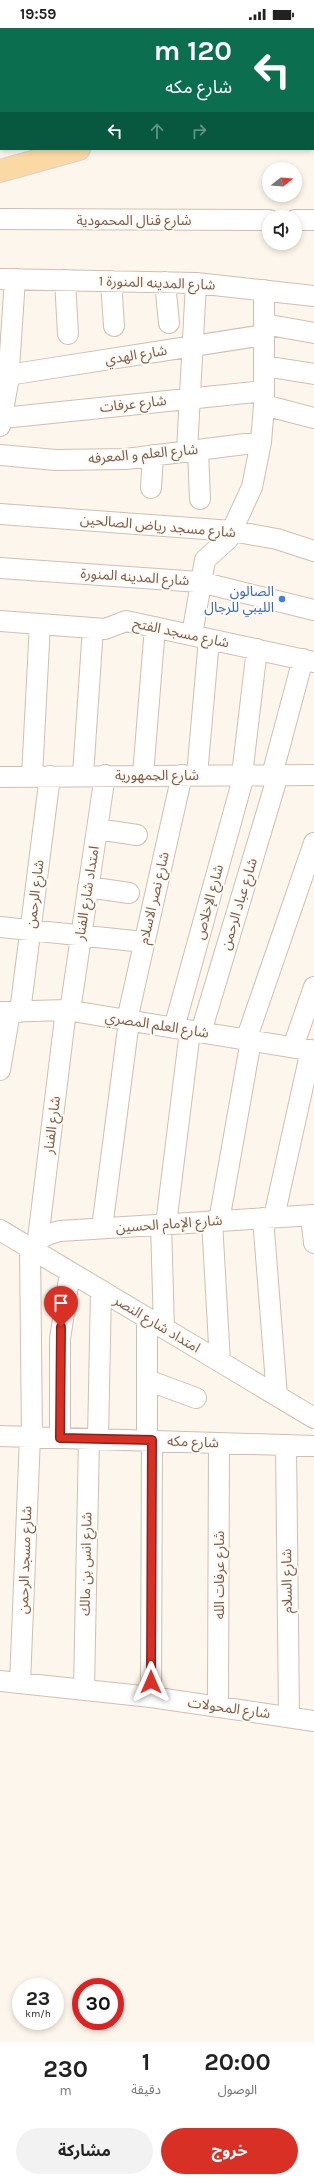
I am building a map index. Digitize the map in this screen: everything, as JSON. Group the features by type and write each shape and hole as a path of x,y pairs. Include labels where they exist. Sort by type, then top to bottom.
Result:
{"main road":[{"path":"0,171 75,150"}],"street":[{"name":"شارع قنال المحمودية","path":"0,219 262,220"},
{"path":"302,220 314,220"},
{"path":"1,422 5,381 8,279"},
{"name":"شارع المدينه المنورة 1","path":"8,279 196,283 314,296"},
{"path":"65,280 68,334"},
{"path":"111,281 114,326"},
{"path":"166,282 169,323"},
{"path":"196,283 190,398 193,450 200,499"},
{"name":"شارع نصر الاسلام","path":"102,1228 128,1021 144,942 189,775 201,637 200,582 207,556 228,539 252,487 261,442 264,398 264,290"},
{"name":"شارع الهدي","path":"5,381 193,346 264,330 314,333"},
{"path":"264,366 314,374"},
{"name":"شارع عرفات","path":"1,422 190,398 264,398 314,418"},
{"name":"شارع العلم و المعرفه","path":"0,455 56,460 126,459 261,442"},
{"path":"151,488 153,455"},
{"name":"شارع مسجد رياض الصالحين","path":"0,514 232,531 277,539 314,550"},
{"name":"شارع المدينه المنورة","path":"0,568 200,582 314,610"},
{"name":"شارع مسجد الفتح","path":"0,620 93,628 110,628 126,621 309,661"},
{"name":"شارع الرحمن","path":"0,1070 10,1012 30,931 41,776 40,624"},
{"path":"83,775 93,628"},
{"path":"143,775 155,628"},
{"name":"شارع الإخلاص","path":"188,1030 243,775 257,649"},
{"name":"شارع عباد الرحمن","path":"188,1030 275,775 309,661"},
{"name":"شارع الجمهورية","path":"0,777 83,775 314,775"},
{"name":"امتداد شارع الفنار","path":"68,1011 81,936 105,775"},
{"path":"97,828 137,835"},
{"path":"220,1362 216,1221 248,1040 314,842"},
{"path":"88,888 129,893"},
{"path":"0,928 144,942"},
{"path":"277,1396 268,1218 306,1049 314,987"},
{"name":"شارع العلم المصري","path":"10,1012 68,1011 306,1049"},
{"name":"شارع الفنار","path":"31,1437 34,1244 68,1011"},
{"path":"151,1697 150,1440 147,1380 155,1323 163,1224 188,1030"},
{"path":"313,1215 314,1243"},
{"name":"شارع الإمام الحسين","path":"34,1244 48,1233 60,1231 313,1215"},
{"name":"امتداد شارع النصر","path":"0,1230 34,1244 70,1272 314,1418"},
{"path":"60,1438 60,1338 70,1272"},
{"name":"شارع انس بن مالك","path":"84,1689 101,1290"},
{"path":"147,1380 196,1398"},
{"name":"شارع مكه","path":"0,1436 314,1446"},
{"name":"شارع مسجد الرحمن","path":"20,1683 31,1437"},
{"name":"شارع عرفات الله","path":"218,1706 219,1443"},
{"name":"شارع السلام","path":"286,1445 289,1716"},
{"name":"شارع المحولات","path":"0,1681 151,1697 289,1716 314,1721"}],"place":[{"name":"الصالون الليبي للرجال","path":"282,599"}],"route":[{"path":"61,1327 60,1438 152,1440 151,1682"}]}
